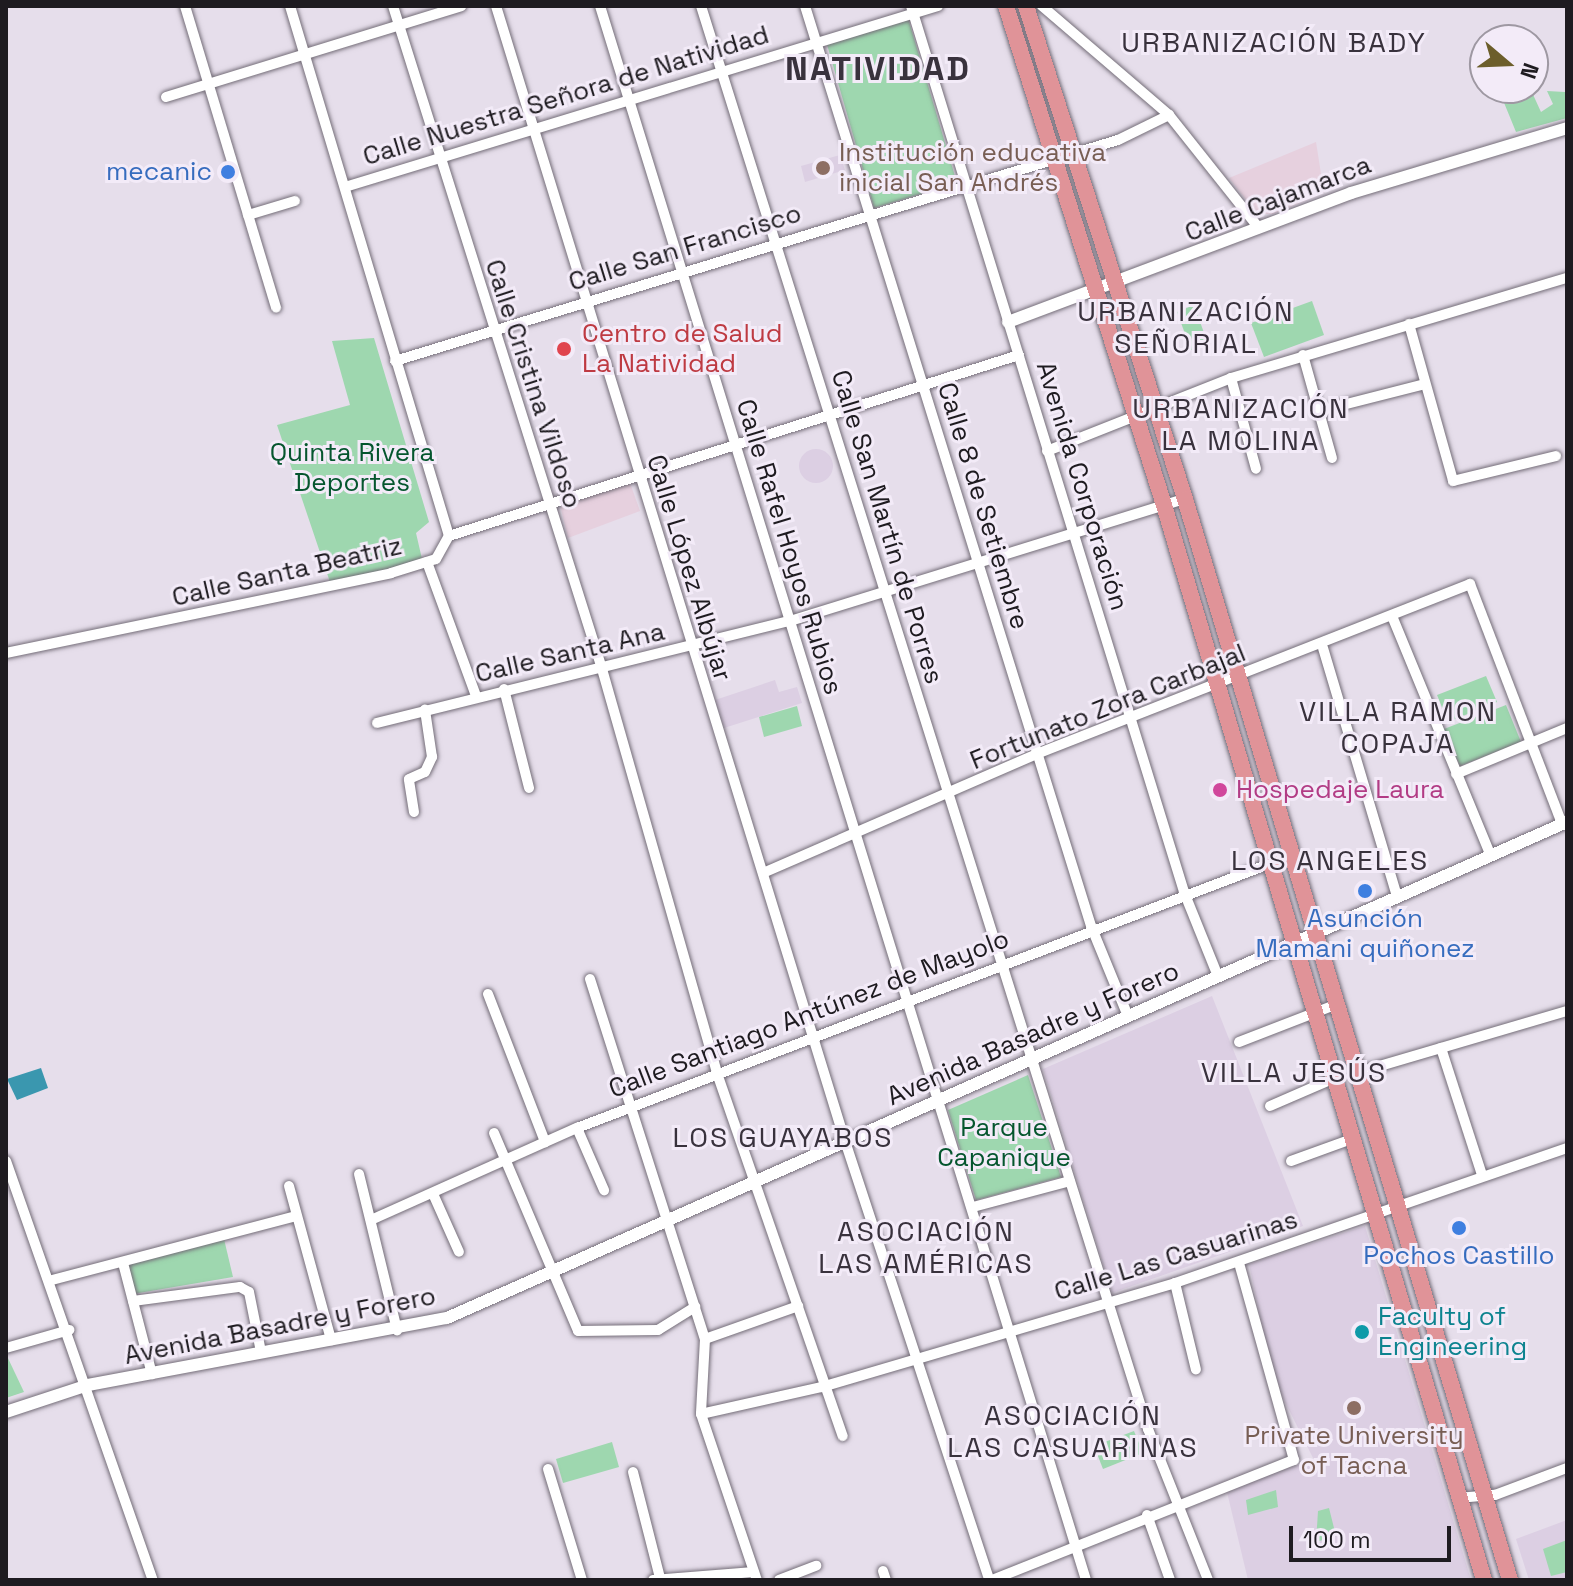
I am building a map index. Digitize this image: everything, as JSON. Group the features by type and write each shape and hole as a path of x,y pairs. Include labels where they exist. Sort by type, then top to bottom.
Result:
{"highway":[{"path":"1006,6 1164,505 1330,1080 1484,1580"},
{"path":"1026,6 1185,499 1510,1580"},
{"path":"1341,1113 1365,1105"}],"street":[{"path":"185,6 276,308"},
{"path":"290,6 449,536 1019,355"},
{"name":"Calle Cristina Vildoso","path":"393,6 491,330 602,669 718,1076 798,1306 822,1387 843,1436"},
{"path":"166,97 461,6"},
{"name":"Calle López Albújar","path":"496,6 638,476 845,1141 990,1580"},
{"name":"Calle Rafel Hoyos Rubios","path":"600,6 1086,1580"},
{"name":"Calle San Martín de Porres","path":"701,6 1108,1303 1176,1503 1208,1580"},
{"name":"Calle 8 de Setiembre","path":"805,6 1091,926 1128,1016"},
{"name":"Calle Nuestra Señora de Natividad","path":"345,187 912,10 938,6"},
{"path":"1042,6 1169,115 1259,228"},
{"name":"Avenida Corporación","path":"912,10 1184,892 1218,976"},
{"name":"Calle San Francisco","path":"395,361 682,274 963,183 1073,154 1169,115"},
{"name":"Calle Cajamarca","path":"1008,322 1117,286 1259,228 1441,163 1567,128"},
{"path":"248,215 295,201"},
{"path":"1047,451 1136,419 1155,407 1231,378 1567,278"},
{"path":"1409,324 1453,481 1556,456"},
{"path":"1303,355 1332,458"},
{"path":"1231,378 1256,469"},
{"path":"1319,411 1425,384"},
{"name":"Calle Santa Ana","path":"377,723 504,689 691,648 790,621 1185,499"},
{"name":"Calle Santa Beatriz","path":"6,653 427,562 449,536"},
{"path":"427,562 476,696"},
{"name":"Fortunato Zora Carbajal","path":"763,873 1039,753 1323,648 1470,584 1531,744"},
{"path":"1392,616 1490,854"},
{"path":"1323,648 1397,896"},
{"path":"504,689 529,788"},
{"path":"414,812 409,779 425,772 432,757 425,710"},
{"path":"1456,774 1567,728"},
{"path":"1531,744 1564,823"},
{"name":"Avenida Basadre y Forero","path":"6,1412 88,1385 397,1330 447,1318 667,1217 1218,976 1290,938 1397,896 1564,823"},
{"name":"Calle Santiago Antúnez de Mayolo","path":"371,1220 434,1196 577,1128 814,1040 1091,926 1290,856"},
{"path":"590,979 634,1107 705,1339 701,1414 755,1576 657,1579 633,1472"},
{"path":"488,994 545,1142"},
{"path":"1239,1042 1335,1005"},
{"path":"1356,1073 1567,1011"},
{"path":"1441,1048 1482,1175"},
{"path":"1270,1106 1330,1080"},
{"path":"577,1128 604,1190"},
{"path":"494,1133 552,1270 585,1334 658,1330 695,1307"},
{"path":"1291,1161 1349,1140"},
{"name":"Calle Las Casuarinas","path":"701,1414 822,1387 1010,1327 1175,1283 1567,1148"},
{"path":"6,1161 52,1280 153,1580"},
{"path":"359,1174 397,1330"},
{"path":"973,1207 1070,1181"},
{"path":"289,1186 331,1340"},
{"path":"434,1196 459,1252"},
{"path":"52,1280 296,1216"},
{"path":"123,1263 152,1374"},
{"path":"990,1580 1298,1453 1267,1383 1239,1263"},
{"path":"1175,1283 1196,1370"},
{"path":"133,1301 240,1287 249,1292 261,1352"},
{"path":"705,1339 798,1306"},
{"path":"6,1348 69,1330"},
{"path":"1458,1498 1485,1497 1567,1468"},
{"path":"548,1469 582,1580"},
{"path":"1147,1515 1170,1580"},
{"path":"779,1580 816,1566"}],"shaded area":[{"path":"1316,142 1324,193 1273,214 1257,214 1229,178"},
{"name":"Institución educativa inicial San Andrés","path":"840,155 845,170 805,182 801,166"},
{"path":"816,449 828,454 833,466 828,478 816,483 804,478 799,466 804,454"},
{"path":"630,483 640,511 568,538 560,505"},
{"path":"775,680 779,692 797,687 802,703 724,728 715,700"},
{"path":"1212,996 1303,1226 1112,1293 1043,1069"},
{"name":"Private University of Tacna","path":"1365,1226 1471,1580 1248,1580 1226,1488 1314,1460 1273,1378 1249,1264"},
{"name":"Private University of Tacna","path":"1567,1520 1567,1580 1529,1580 1516,1539"}],"green space":[{"path":"908,18 957,183 874,208 826,41"},
{"path":"1549,91 1565,92 1567,118 1516,132 1505,104 1537,104 1541,112 1553,104"},
{"path":"1312,301 1324,335 1264,357 1251,323"},
{"path":"1194,305 1208,344 1191,350 1177,312"},
{"name":"Quinta Rivera Deportes","path":"374,338 429,522 416,533 422,559 331,585 277,425 350,405 332,341"},
{"path":"1486,676 1497,702 1448,722 1437,695"},
{"path":"1506,705 1521,742 1460,766 1444,729"},
{"path":"797,706 802,726 764,737 759,717"},
{"name":"Parque Capanique","path":"1028,1075 1061,1177 976,1200 948,1110"},
{"path":"224,1239 233,1277 133,1294 127,1263"},
{"path":"6,1354 24,1392 6,1398"},
{"path":"1134,1431 1143,1453 1103,1469 1094,1446"},
{"path":"612,1442 619,1467 563,1483 556,1459"},
{"path":"1276,1490 1278,1507 1248,1515 1246,1500"},
{"path":"1329,1508 1336,1536 1316,1542 1318,1511"},
{"path":"1567,1540 1567,1572 1551,1576 1543,1549"}],"water":[{"path":"41,1068 48,1088 17,1100 7,1079"}],"place":[{"name":"Institución educativa inicial San Andrés","path":"823,168"},
{"name":"mecanic","path":"228,172"},
{"name":"Centro de Salud La Natividad","path":"564,349"},
{"name":"Hospedaje Laura","path":"1220,790"},
{"name":"Asunción Mamani quiñonez","path":"1365,891"},
{"name":"Pochos Castillo","path":"1459,1228"},
{"name":"Faculty of Engineering","path":"1362,1332"},
{"name":"Private University of Tacna","path":"1354,1408"}],"district":[{"name":"URBANIZACIÓN BADY","path":"1274,42"},
{"name":"NATIVIDAD","path":"878,69"},
{"name":"URBANIZACIÓN SEÑORIAL","path":"1186,327"},
{"name":"URBANIZACIÓN LA MOLINA","path":"1241,424"},
{"name":"VILLA RAMON COPAJA","path":"1398,727"},
{"name":"LOS ANGELES","path":"1330,860"},
{"name":"VILLA JESÚS","path":"1294,1072"},
{"name":"LOS GUAYABOS","path":"783,1137"},
{"name":"ASOCIACIÓN LAS AMÉRICAS","path":"926,1247"},
{"name":"ASOCIACIÓN LAS CASUARINAS","path":"1073,1431"}]}
